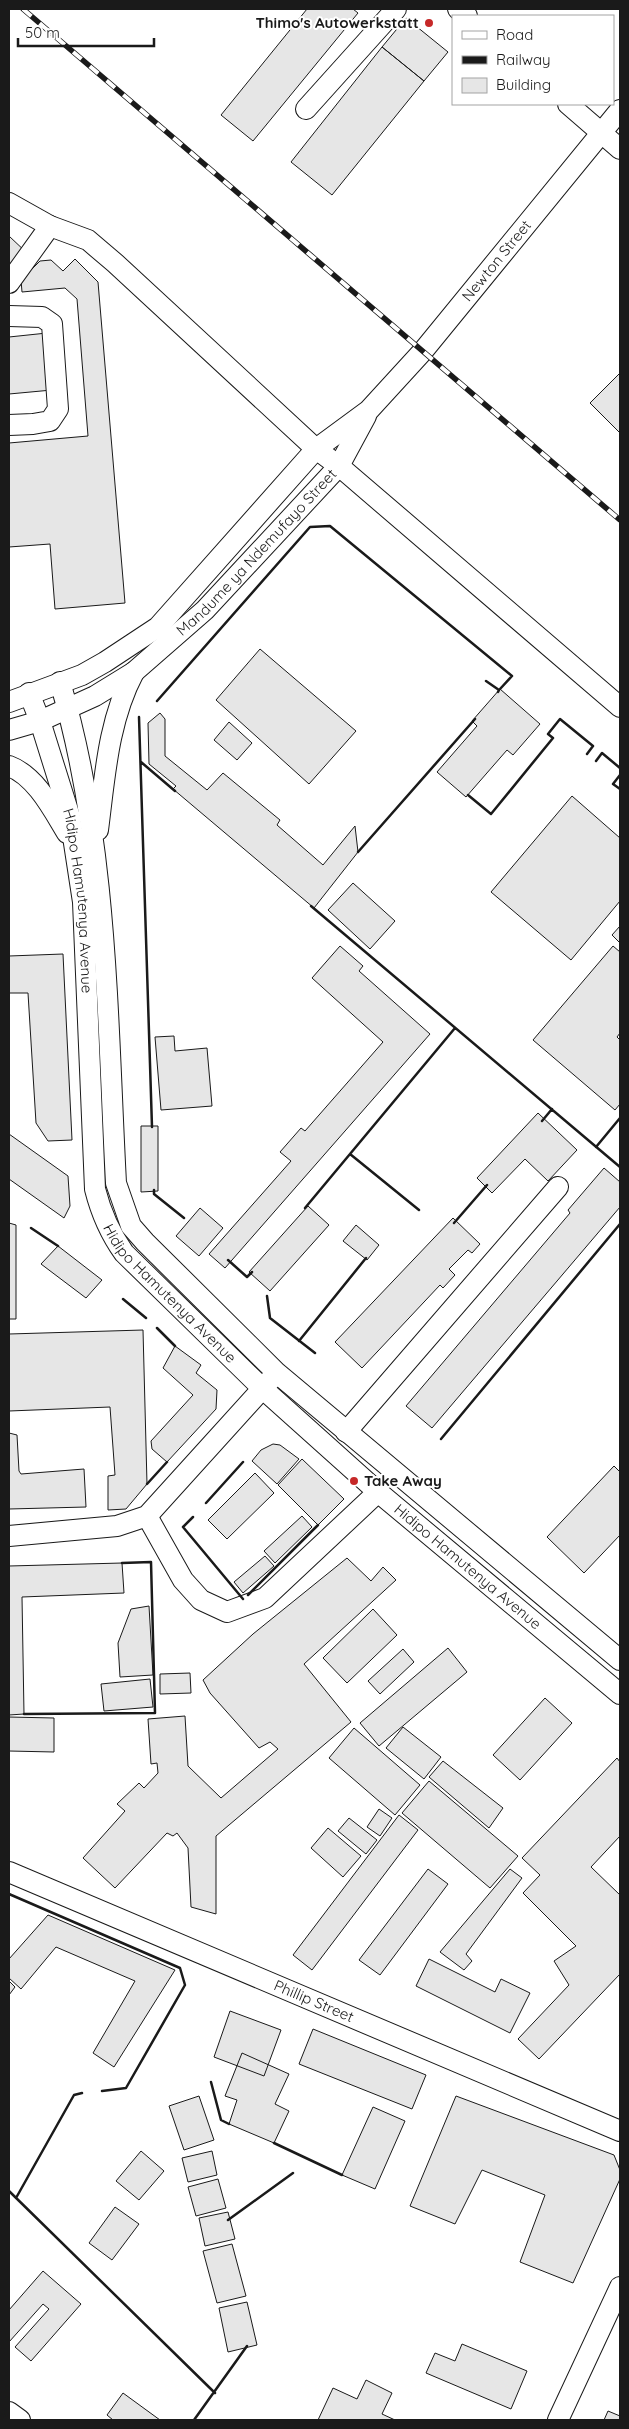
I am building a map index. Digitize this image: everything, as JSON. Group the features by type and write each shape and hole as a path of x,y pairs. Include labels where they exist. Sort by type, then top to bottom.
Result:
{"street":[{"path":"306,109 396,9"},
{"path":"569,105 620,149"},
{"name":"Newton Street","path":"316,449 369,410 423,350 600,132 620,110"},
{"path":"9,204 50,226 88,240 115,262 316,449 339,466"},
{"path":"9,283 50,226"},
{"path":"9,316 42,317 52,324 58,409 50,421 9,425"},
{"name":"Newton Street","path":"339,466 369,410"},
{"name":"Mandume ya Ndemufayo Street","path":"9,702 29,693 82,675 158,627 316,449"},
{"name":"Mandume ya Ndemufayo Street","path":"9,730 40,722 108,689 134,672 205,610 339,466 620,707"},
{"path":"96,850 113,726 123,692 134,672"},
{"name":"Hidipo Hamutenya Avenue","path":"60,682 68,708 96,850 116,1183 132,1226 145,1242 277,1373 620,1660"},
{"name":"Hidipo Hamutenya Avenue","path":"29,693 70,817 83,902 95,1189 101,1213 111,1236 124,1253 262,1388 378,1492 620,1694"},
{"path":"9,766 17,769 38,788 74,846"},
{"path":"346,1432 558,1187"},
{"path":"9,1536 117,1526 147,1516 277,1373"},
{"path":"147,1516 183,1580 201,1600 227,1612 265,1598 378,1492"},
{"name":"Phillip Street","path":"9,1872 620,2131"},
{"path":"558,2420 620,2287"},
{"path":"9,2412 20,2420"}],"building":[{"path":"307,9 353,9 358,13 253,141 221,115"},
{"path":"406,18 448,52 424,81 382,47"},
{"path":"382,47 424,81 332,195 291,162"},
{"path":"9,236 28,254 9,274"},
{"path":"75,259 98,282 125,603 55,609 50,544 9,547 9,443 88,436 77,299 65,288 22,292 21,280 40,261 51,260 63,271"},
{"path":"47,333 52,390 9,394 9,337"},
{"path":"620,373 620,433 590,403"},
{"path":"260,649 356,731 309,784 216,700"},
{"path":"500,689 540,724 513,755 507,750 466,797 437,772 477,726 472,721"},
{"path":"160,713 165,719 165,756 207,790 223,773 280,820 277,825 323,865 355,826 358,852 314,908 173,789 176,786 149,764 148,723"},
{"path":"229,722 252,743 237,760 214,740"},
{"path":"572,796 620,838 620,901 571,960 491,892"},
{"path":"353,883 395,921 370,949 328,910"},
{"path":"620,926 620,943 612,935"},
{"path":"340,946 363,966 359,971 430,1034 225,1268 209,1254 291,1161 280,1152 301,1128 305,1131 383,1042 312,978"},
{"path":"613,946 620,952 620,1033 617,1037 620,1040 620,1104 615,1110 533,1040"},
{"path":"63,954 72,1140 48,1141 36,1123 28,993 9,993 9,956"},
{"path":"174,1036 175,1051 207,1048 212,1106 161,1110 155,1037"},
{"path":"538,1113 577,1150 548,1181 525,1159 492,1193 477,1178"},
{"path":"141,1126 158,1126 158,1191 141,1192"},
{"path":"9,1134 68,1176 70,1206 64,1218 9,1179"},
{"path":"604,1168 620,1182 620,1207 432,1428 406,1406 570,1213 568,1210"},
{"path":"308,1206 329,1225 270,1291 249,1272"},
{"path":"200,1208 223,1228 199,1256 176,1236"},
{"path":"453,1218 480,1244 472,1253 468,1250 449,1269 455,1275 443,1288 440,1285 362,1368 335,1342"},
{"path":"9,1223 16,1225 16,1319 9,1319"},
{"path":"356,1225 379,1245 367,1260 343,1241"},
{"path":"58,1246 102,1280 86,1298 41,1264"},
{"path":"143,1330 147,1484 126,1509 108,1510 108,1476 115,1475 110,1407 9,1411 9,1334"},
{"path":"175,1346 201,1365 196,1373 217,1390 216,1409 167,1462 152,1449 151,1441 193,1395 163,1368"},
{"path":"9,1433 17,1435 19,1471 21,1474 84,1469 86,1507 9,1509"},
{"path":"273,1444 280,1445 299,1459 277,1484 252,1461 261,1450"},
{"path":"302,1459 344,1499 318,1525 278,1485"},
{"path":"614,1466 620,1472 620,1535 584,1573 547,1537"},
{"path":"255,1473 274,1493 227,1539 208,1520"},
{"path":"302,1516 312,1527 275,1563 264,1551"},
{"path":"265,1556 274,1566 243,1593 234,1582"},
{"path":"347,1558 371,1581 383,1567 396,1580 304,1664 351,1722 216,1836 216,1914 191,1907 188,1848 177,1833 173,1836 167,1833 115,1888 83,1858 125,1811 117,1804 139,1783 144,1788 158,1773 157,1763 151,1764 148,1719 185,1716 188,1766 221,1798 278,1749 270,1742 259,1748 210,1693 203,1680 253,1634"},
{"path":"122,1563 124,1593 22,1597 24,1714 9,1715 9,1566"},
{"path":"149,1606 153,1675 120,1677 118,1643 131,1609"},
{"path":"373,1609 397,1635 347,1683 323,1658"},
{"path":"448,1648 467,1672 379,1746 360,1723"},
{"path":"403,1649 414,1662 380,1694 368,1681"},
{"path":"190,1673 191,1693 160,1694 160,1674"},
{"path":"150,1679 153,1707 104,1711 101,1684"},
{"path":"545,1698 572,1723 520,1780 493,1755"},
{"path":"9,1717 54,1718 54,1752 9,1751"},
{"path":"403,1727 441,1757 424,1779 386,1748"},
{"path":"354,1728 420,1785 395,1815 329,1758"},
{"path":"617,1758 620,1762 620,1836 591,1867 620,1895 620,1974 539,2059 518,2039 569,1985 554,1961 576,1946 523,1893 540,1875 522,1858"},
{"path":"443,1761 503,1808 489,1828 429,1777"},
{"path":"429,1781 518,1856 490,1888 402,1813"},
{"path":"379,1809 392,1818 380,1836 367,1827"},
{"path":"399,1815 418,1830 312,1970 293,1955"},
{"path":"349,1818 377,1840 366,1854 338,1831"},
{"path":"328,1828 361,1856 343,1877 311,1848"},
{"path":"428,1869 448,1884 380,1975 359,1960"},
{"path":"510,1869 522,1878 466,1954 472,1961 464,1970 440,1952"},
{"path":"48,1915 175,1970 114,2067 93,2053 135,1981 56,1947 21,1989 9,1978 9,1959"},
{"path":"429,1959 495,1992 501,1979 530,1993 510,2033 416,1986"},
{"path":"9,1981 15,1987 9,1995"},
{"path":"230,2011 281,2030 264,2076 214,2057"},
{"path":"313,2029 426,2075 412,2109 299,2064"},
{"path":"242,2053 289,2074 275,2104 289,2111 274,2143 229,2124 237,2100 225,2096"},
{"path":"199,2096 214,2140 184,2150 169,2106"},
{"path":"456,2096 614,2155 620,2170 620,2179 573,2283 520,2262 545,2195 482,2170 455,2224 410,2206"},
{"path":"373,2107 405,2121 375,2189 342,2175"},
{"path":"141,2151 164,2171 139,2200 116,2181"},
{"path":"212,2151 217,2175 188,2182 182,2158"},
{"path":"218,2179 226,2208 196,2216 188,2187"},
{"path":"115,2207 139,2224 112,2260 89,2243"},
{"path":"228,2212 235,2239 205,2246 199,2218"},
{"path":"232,2244 246,2296 217,2303 203,2251"},
{"path":"43,2271 81,2304 31,2361 15,2347 49,2309 43,2304 9,2342 9,2310"},
{"path":"247,2302 257,2345 228,2352 219,2308"},
{"path":"462,2344 527,2371 511,2409 426,2373 435,2353 455,2361"},
{"path":"366,2380 392,2393 382,2414 395,2420 318,2420 333,2388 357,2399"},
{"path":"123,2393 160,2420 113,2420 107,2415"},
{"path":"608,2411 620,2416 620,2420 604,2420"}],"railway":[{"path":"23,9 620,520"}],"wall":[{"path":"157,701 310,527 330,526 512,676 500,689"},
{"path":"486,681 499,690 498,692"},
{"path":"139,717 152,1127"},
{"path":"358,852 475,719"},
{"path":"468,795 491,814 553,738 548,734 560,719 593,746 587,754"},
{"path":"596,761 602,753 620,768"},
{"path":"141,762 175,791"},
{"path":"620,775 613,784 620,789"},
{"path":"311,906 620,1167"},
{"path":"305,1208 455,1028"},
{"path":"542,1121 552,1109"},
{"path":"596,1147 620,1118"},
{"path":"350,1154 419,1210"},
{"path":"454,1223 487,1185"},
{"path":"154,1190 154,1194 184,1218"},
{"path":"441,1439 620,1224"},
{"path":"31,1228 58,1246"},
{"path":"299,1341 366,1258"},
{"path":"228,1260 247,1277 252,1272"},
{"path":"267,1296 270,1318 315,1353"},
{"path":"123,1299 146,1318"},
{"path":"157,1328 175,1346"},
{"path":"147,1484 167,1462"},
{"path":"206,1503 243,1462"},
{"path":"193,1517 183,1527 243,1599"},
{"path":"248,1595 318,1525"},
{"path":"24,1714 155,1713 151,1562 122,1563"},
{"path":"9,1894 180,1968 185,1985 126,2088 102,2091"},
{"path":"211,2082 221,2120 229,2124"},
{"path":"16,2198 74,2095 82,2093"},
{"path":"274,2143 342,2175"},
{"path":"228,2220 293,2173"},
{"path":"9,2191 215,2393"},
{"path":"194,2420 247,2346"}],"place":[{"name":"Thimo's Autowerkstatt","path":"429,23"},
{"name":"Take Away","path":"354,1481"}]}
